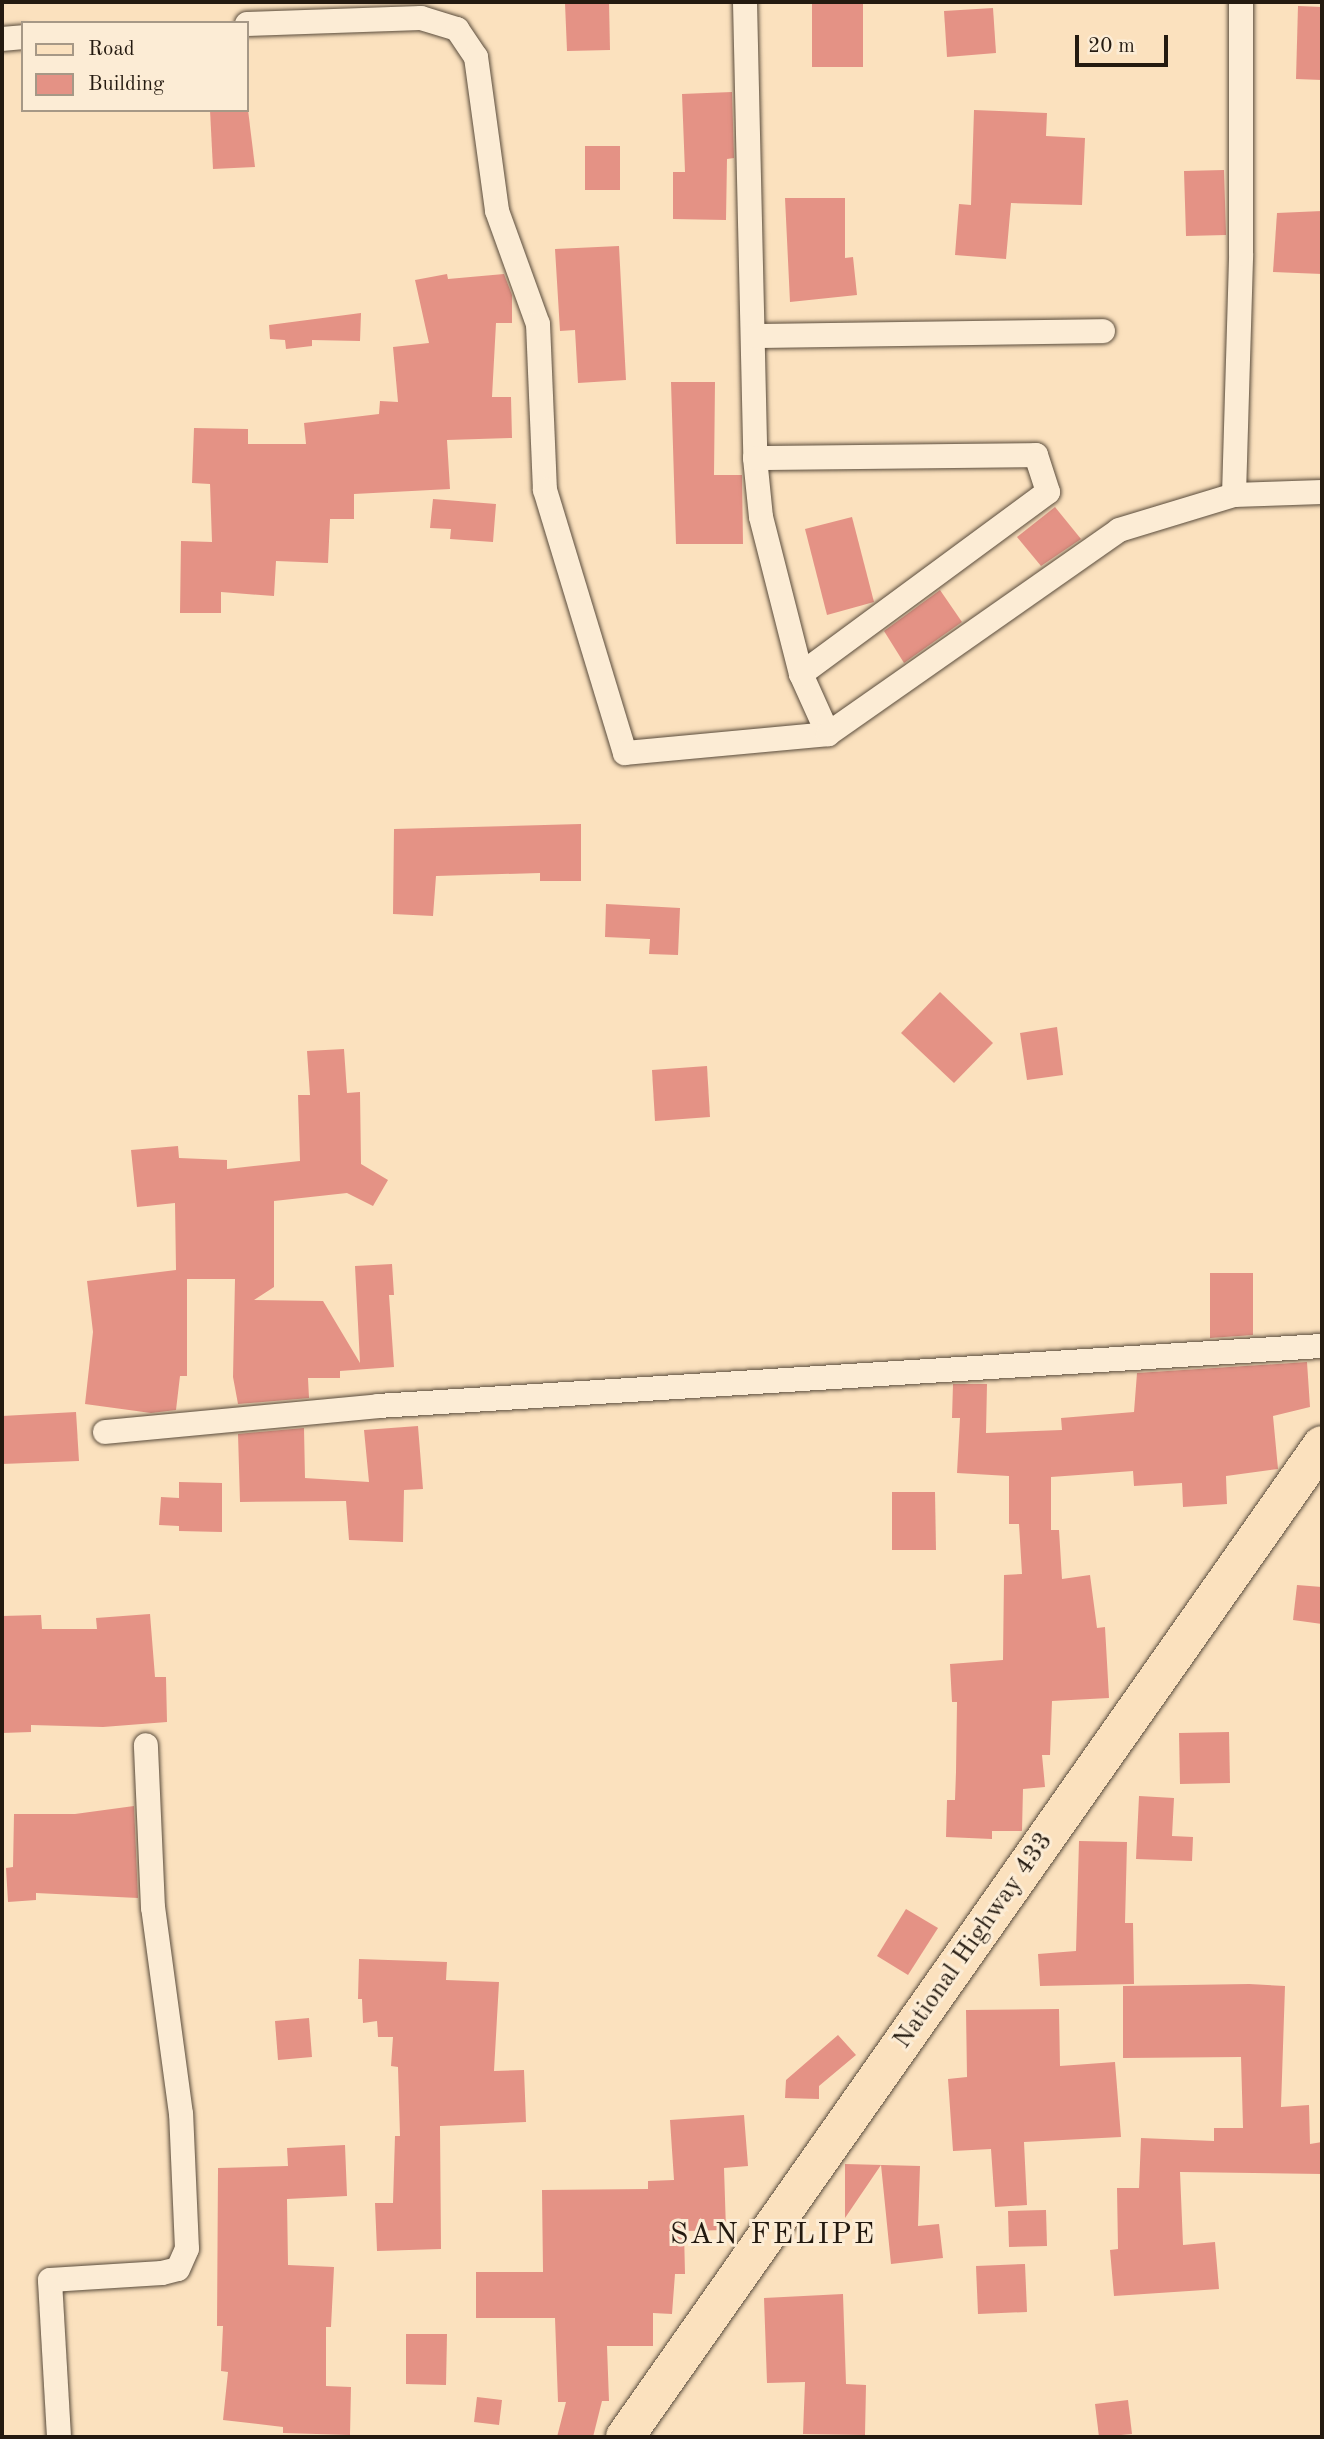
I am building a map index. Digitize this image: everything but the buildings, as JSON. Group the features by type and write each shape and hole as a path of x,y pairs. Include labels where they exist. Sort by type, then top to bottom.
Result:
{"main road":[{"name":"National Highway 433","path":"625,2437 1322,1445"}],"street":[{"path":"745,2 755,458 761,517 801,674 828,734"},
{"path":"1234,495 1241,254 1241,2"},
{"path":"248,24 421,18 457,29 477,57 497,211 538,324 545,489 625,753 828,734 1119,530 1234,495 1322,492"},
{"path":"2,39 21,37"},
{"path":"754,336 1103,331"},
{"path":"755,458 1035,455 1048,492 801,674"},
{"path":"105,1432 377,1406 1322,1346"},
{"path":"59,2437 50,2280 162,2273 178,2269 187,2249 181,2114 153,1908 146,1745"}],"district":[{"name":"SAN FELIPE","path":"773,2235"}]}
